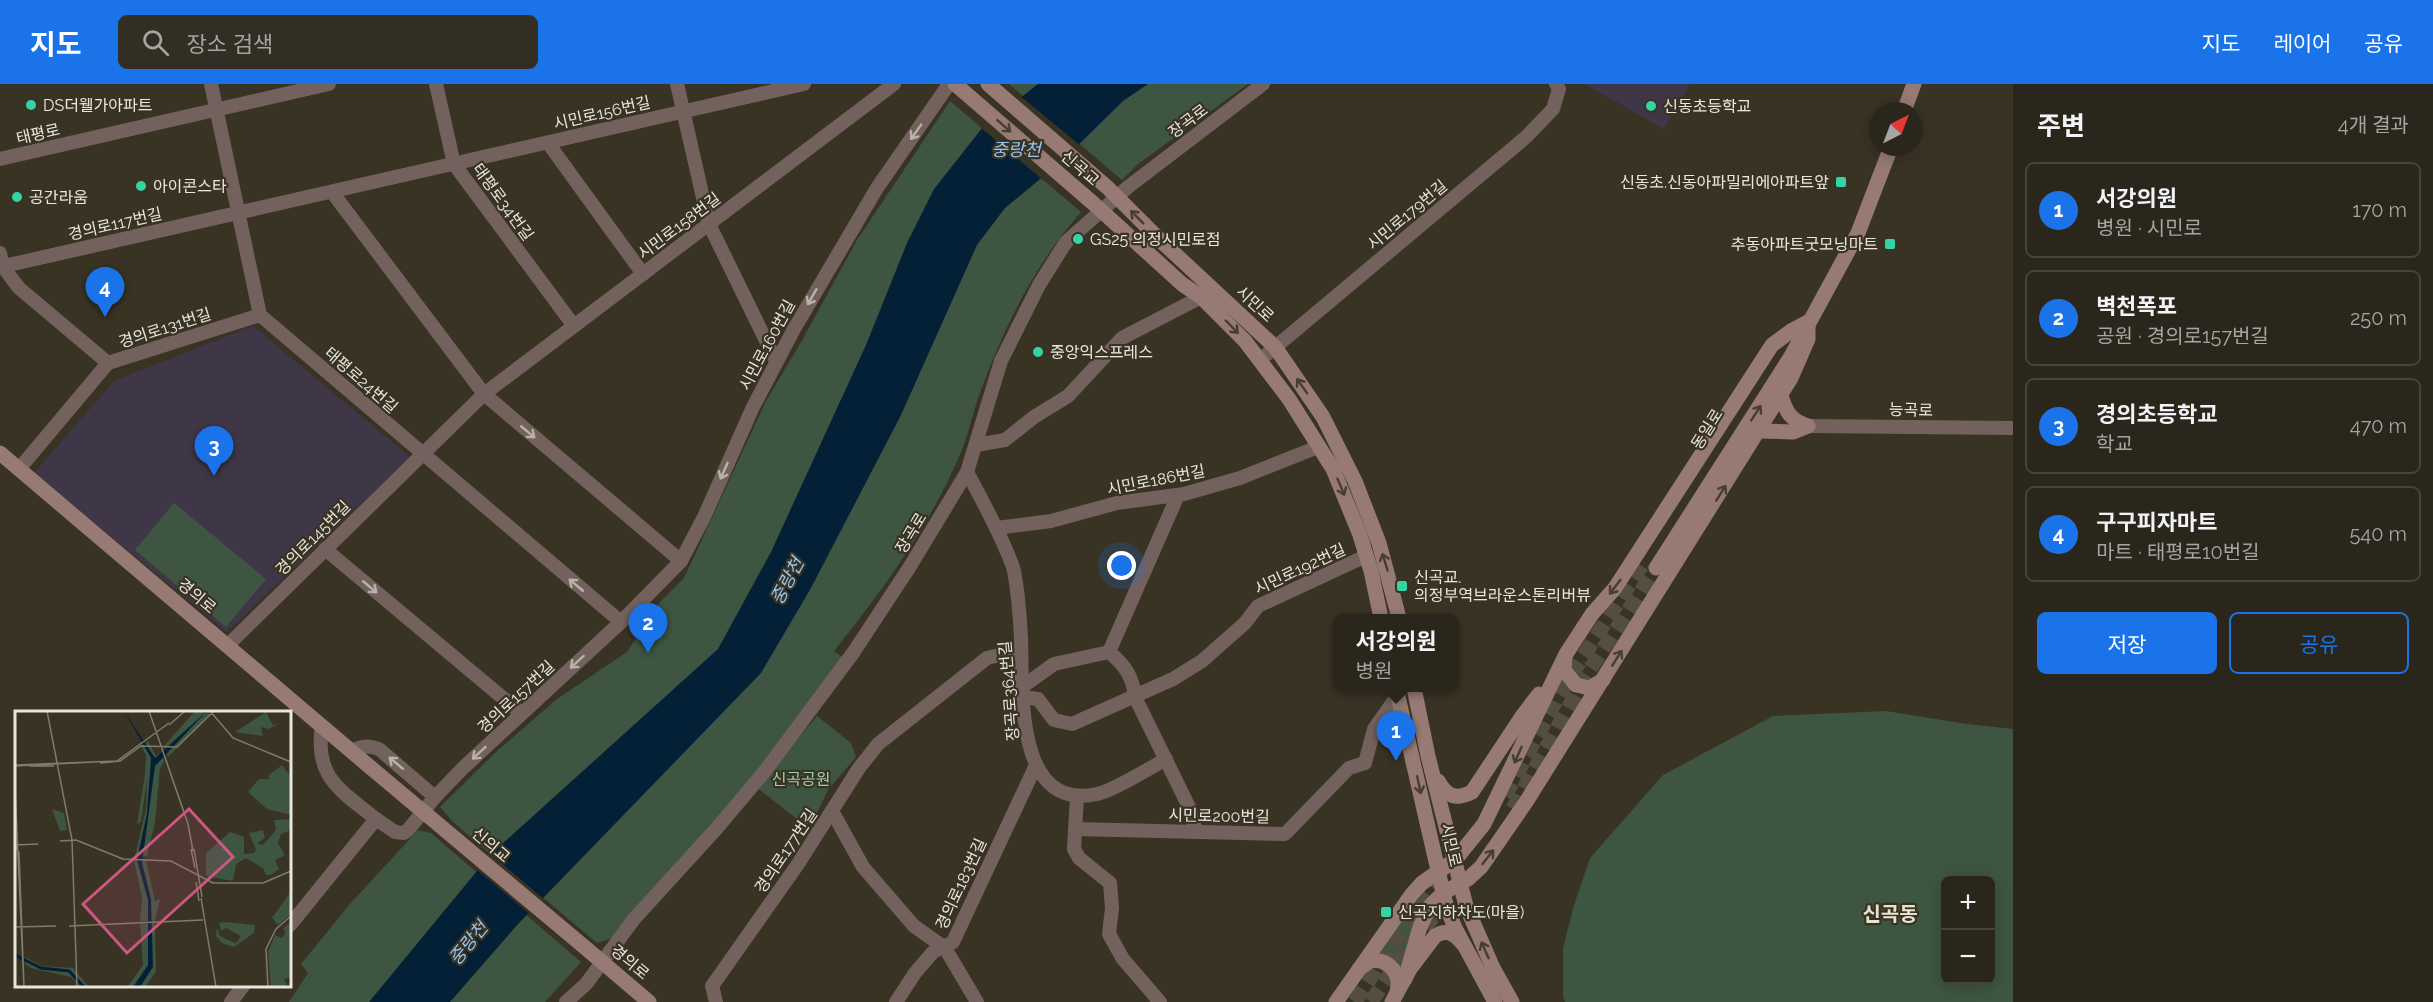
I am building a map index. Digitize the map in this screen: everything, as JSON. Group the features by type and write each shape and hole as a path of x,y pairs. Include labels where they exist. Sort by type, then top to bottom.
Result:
{"street":[{"path":"211,84 260,315"},
{"name":"태평로","path":"0,159 329,84"},
{"name":"태평로34번길","path":"436,84 454,164 574,326"},
{"path":"677,84 709,224 776,361"},
{"name":"시민로156번길","path":"238,214 804,84"},
{"name":"시민로158번길","path":"421,454 484,394 894,84"},
{"name":"시민로","path":"988,84 1112,192 1275,347 1323,417 1355,481 1379,543 1398,614"},
{"name":"장곡로","path":"566,1002 586,984 634,919 751,788 846,663 909,568 966,471 1001,361 1039,285 1066,242 1112,192 1263,84"},
{"name":"시민로179번길","path":"1260,360 1526,137 1552,110 1558,89 1556,84"},
{"path":"1907,102 1914,84"},
{"name":"신곡교","path":"955,85 1098,207"},
{"name":"시민로160번길","path":"621,622 681,561 704,517 726,464 776,361 877,188 955,85"},
{"name":"시민로156번길","path":"548,143 643,274"},
{"name":"동일로","path":"1650,565 1778,350 1809,322 1858,233 1888,156"},
{"path":"332,192 484,394 681,561"},
{"name":"시민로","path":"1098,207 1182,284 1201,297 1245,341 1288,399 1328,461 1343,492 1366,556 1380,614"},
{"name":"경의로117번길","path":"1,262 238,214"},
{"path":"1,262 19,288 108,363"},
{"path":"976,445 1005,440 1034,417 1068,396 1122,338 1201,297"},
{"name":"경의로131번길","path":"19,469 108,363 260,315"},
{"name":"태평로24번길","path":"260,315 621,622"},
{"path":"1405,979 1424,916 1430,906 1443,893 1477,871 1497,845 1760,431 1797,367 1808,339 1809,322 1791,331 1772,345 1615,588 1592,614 1472,792 1456,797 1447,794 1428,756"},
{"path":"1781,395 1785,410 1794,421 1808,426"},
{"path":"1760,431 1793,432 1808,426"},
{"name":"능곡로","path":"1808,426 2013,428"},
{"name":"시민로186번길","path":"996,528 1051,521 1117,503 1178,495 1240,478 1318,447"},
{"name":"경의로","path":"0,453 370,767"},
{"name":"경의로145번길","path":"228,646 421,454"},
{"name":"장곡로364번길","path":"966,471 1014,568 1026,731 1036,765 1046,782 1065,793 1077,796"},
{"path":"1109,652 1178,495"},
{"path":"325,549 521,713"},
{"name":"시민로192번길","path":"1022,692 1038,699 1054,720 1072,724 1173,679 1202,662 1245,623 1258,606 1366,556"},
{"name":"경의로157번길","path":"376,819 390,829 404,833 435,797 521,713 621,622"},
{"name":"경의로177번길","path":"716,1002 711,986 752,930 878,744 987,658 1021,650"},
{"path":"1022,692 1054,664 1109,652"},
{"path":"1109,652 1129,673 1134,683 1135,697 1190,807 1196,831"},
{"path":"1566,654 1564,670 1576,685 1590,688 1604,679"},
{"path":"1336,1002 1412,894 1455,860 1477,834 1493,809 1542,700 1566,654"},
{"name":"시민로200번길","path":"1075,829 1285,834 1350,768 1365,763 1374,729 1396,692"},
{"name":"시민로","path":"1397,692 1449,913 1468,954 1495,1002"},
{"name":"시민로","path":"1415,692 1428,756 1468,912 1493,968 1512,1002"},
{"path":"291,924 376,819 338,785 322,765 319,745 322,726"},
{"path":"351,751 362,746 379,749 435,797"},
{"path":"1160,1002 1123,959 1109,934 1112,908 1110,883 1079,858 1074,849 1077,796 1098,794 1166,759"},
{"name":"경의로183번길","path":"896,1002 915,973 933,952 953,942 1036,765"},
{"name":"신의교","path":"370,767 588,950"},
{"path":"832,812 863,867 914,926 945,948 977,1002"},
{"path":"1394,998 1427,945 1440,933 1456,936 1468,954"},
{"name":"경의로","path":"588,950 649,1002"},
{"path":"1358,969 1373,960 1388,964 1398,979 1394,998"},
{"path":"231,1002 242,987"}],"shaded area":[{"name":"신동초등학교","path":"1585,84 1690,84 1664,129"},
{"path":"253,326 410,457 227,632 34,473 114,381"}],"green space":[{"path":"1009,84 1248,84 1138,164 1122,180"},
{"path":"950,101 1081,212 1049,253 1023,296 990,366 963,447 951,475 906,554 834,651 842,657 758,772 613,938 597,943 453,822 440,807 497,751 557,699 627,652 661,601 684,578 766,401 857,240"},
{"path":"174,503 266,579 226,627 135,550"},
{"path":"1886,711 2013,729 2013,1002 1565,1002 1563,948 1574,905 1590,858 1663,775 1773,716"},
{"name":"신곡공원","path":"817,716 851,743 856,757 828,790 817,813 806,826 756,787"},
{"path":"418,830 431,833 581,962 545,1002 289,1002 308,973 301,964 350,904"},
{"path":"1411,909 1416,909 1417,913 1401,968 1379,951"}],"water":[{"name":"중랑천","path":"1038,84 1148,84 1123,101 1062,161 1005,208 977,245 901,415 811,588 761,673 518,924 450,1002 369,1002 491,854 718,649 771,552 866,345 907,243 934,189 983,127"}],"pier":[{"path":"1019,95 1081,146 1043,180 980,127"},
{"path":"488,852 545,900 531,915 475,868"}],"tunnel":[{"path":"1505,796 1561,691 1644,562"},
{"path":"1513,809 1585,677 1656,568"},
{"path":"1355,1002 1389,949 1448,873"},
{"path":"1371,1002 1400,959 1451,894"}],"place":[{"name":"DS더웰가아파트","path":"31,105"},
{"name":"신동초등학교","path":"1651,106"},
{"name":"신동초.신동아파밀리에아파트앞","path":"1841,182"},
{"name":"아이콘스타","path":"141,186"},
{"name":"공간라움","path":"17,197"},
{"name":"GS25 의정시민로점","path":"1078,239"},
{"name":"추동아파트굿모닝마트","path":"1890,244"},
{"name":"구구피자마트","path":"105,317"},
{"name":"중앙익스프레스","path":"1038,352"},
{"name":"경의초등학교","path":"214,476"},
{"name":"신곡교. 의정부역브라운스톤리버뷰","path":"1402,586"},
{"name":"벽천폭포","path":"648,653"},
{"name":"서강의원","path":"1396,761"},
{"name":"신곡지하차도(마을)","path":"1386,912"}],"district":[{"name":"신곡동","path":"1890,914"}]}
